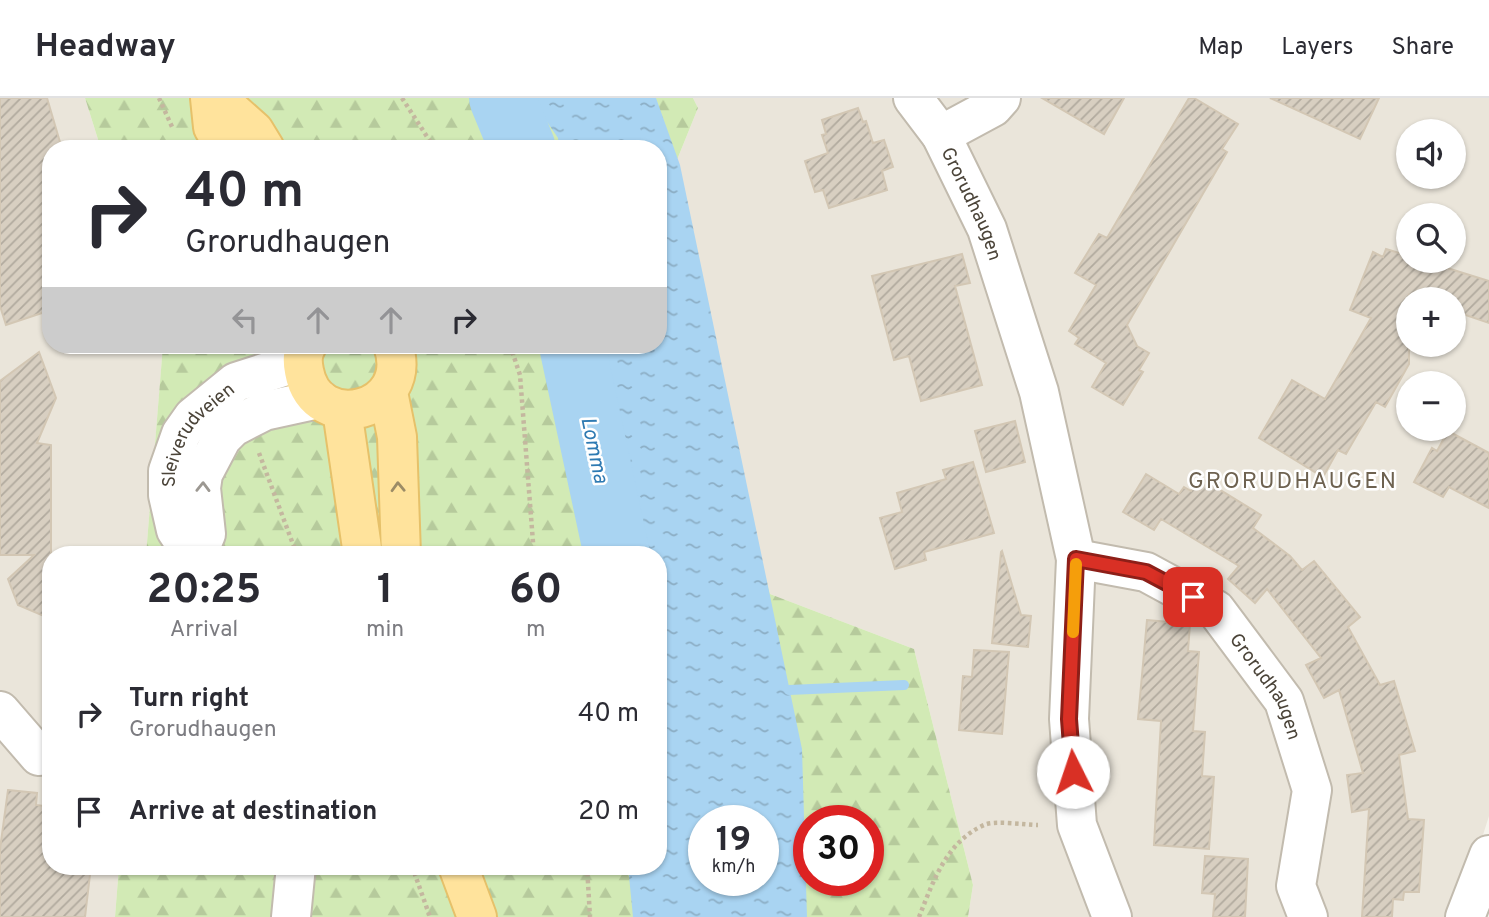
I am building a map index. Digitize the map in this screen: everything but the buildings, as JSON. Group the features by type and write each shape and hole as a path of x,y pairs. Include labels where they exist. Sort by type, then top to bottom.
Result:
{"main road":[{"path":"210,98 213,127 221,140"},
{"path":"217,98 254,131 260,140"},
{"path":"305,354 306,380 331,404 361,546"},
{"path":"331,404 367,407 388,392 396,373 396,354"},
{"path":"388,392 397,437 401,546"},
{"path":"461,875 477,917"}],"street":[{"name":"Grorudhaugen","path":"913,98 941,135 987,229 1039,392 1076,559 1069,719 1077,825 1112,917"},
{"name":"Grorudhaugen","path":"941,135 993,107 1001,98"},
{"name":"Sleiverudveien","path":"189,546 176,530 168,495 168,471 181,434 193,417 236,383 303,354"},
{"name":"Sleiverudveien","path":"201,546 206,534 201,488 203,474 222,438 233,427 264,411 331,404"},
{"name":"Grorudhaugen","path":"1076,559 1146,572 1216,610 1284,701 1312,789 1296,886 1308,917"},
{"path":"0,711 39,756"},
{"path":"1465,917 1489,855"},
{"path":"291,917 295,875"}],"path":[{"path":"159,98 175,136"},
{"path":"402,98 429,140"},
{"path":"513,354 520,375 533,546"},
{"path":"919,917 940,868 954,847 985,824 1077,825"},
{"path":"415,875 430,917"},
{"path":"588,875 590,917"}],"shaded area":[{"path":"0,98 85,98 98,140 42,140 42,354 162,354 147,546 42,546 42,875 118,875 115,917 0,917"},
{"path":"693,98 1489,98 1489,816 1457,917 968,917 973,885 914,649 770,594 667,203 667,185 698,108"}],"green space":[{"path":"85,98 693,98 698,108 667,185 667,140 98,140"},
{"path":"667,203 770,594 914,649 973,885 968,917 115,917 118,875 667,875 667,546 147,546 162,354 667,354"}],"water":[{"path":"531,98 656,98 680,165 802,749 804,805 793,805 793,896 806,896 807,917 633,917 629,875 667,875 667,546 597,546 579,354 667,354 667,140 558,140"}],"waterway":[{"name":"Lomma","path":"502,98 519,140"},
{"name":"Lomma","path":"574,354 615,546"},
{"path":"789,690 904,685"}],"slow traffic":[{"path":"1073,632 1076,564"}],"district":[{"name":"GRORUDHAUGEN","path":"1293,480"}],"route":[{"path":"1073,772 1069,719 1076,559 1146,572 1193,597"}]}
